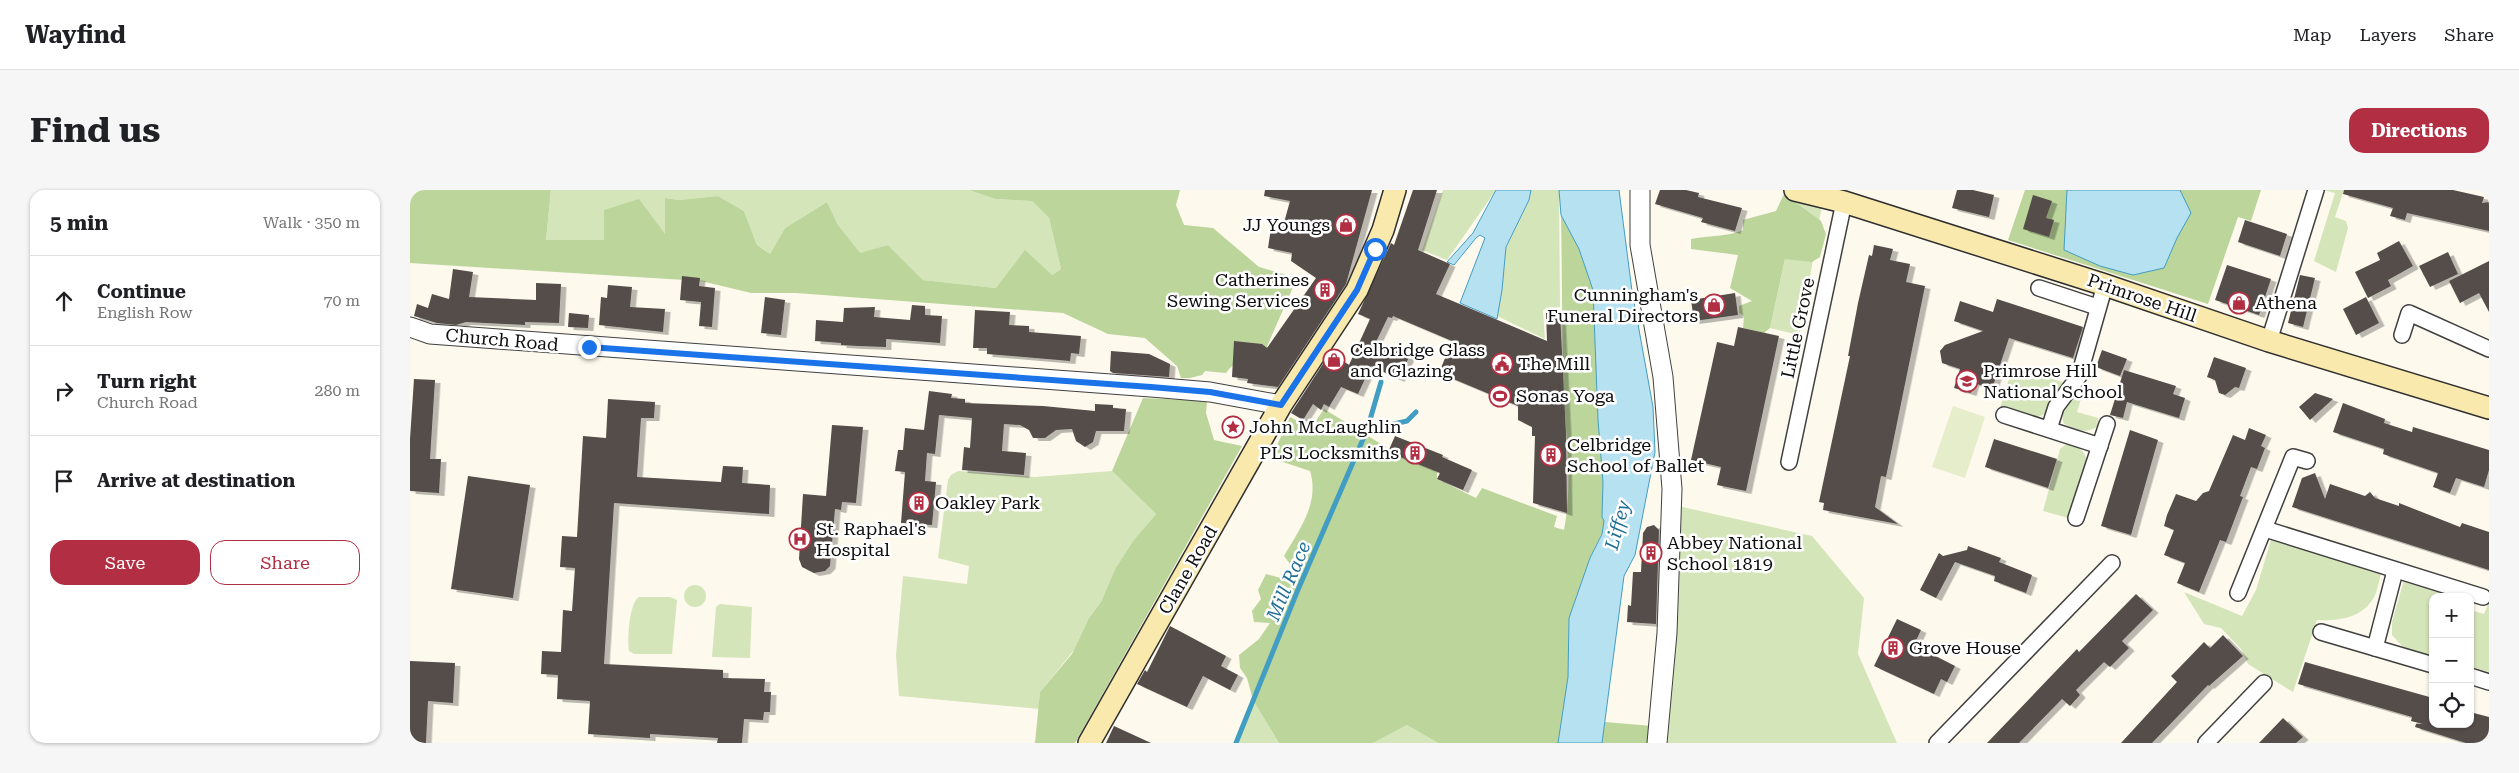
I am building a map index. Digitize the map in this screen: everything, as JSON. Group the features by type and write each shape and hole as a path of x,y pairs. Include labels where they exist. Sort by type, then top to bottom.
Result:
{"main road":[{"name":"Clane Road","path":"1089,743 1284,401 1357,290 1383,230 1395,190"},
{"name":"Primrose Hill","path":"1794,190 1844,202 2105,285 2269,341 2489,408"}],"street":[{"path":"1640,190 1640,245 1663,377 1672,482 1667,633 1657,743"},
{"path":"2269,341 2316,190"},
{"name":"Little Grove","path":"1789,462 1844,202"},
{"path":"2049,429 2056,407 2079,376 2095,326 2098,307 2105,285"},
{"path":"2040,288 2098,307"},
{"path":"2402,335 2410,313 2489,349"},
{"name":"Church Road","path":"410,327 430,334 583,347 1170,388 1284,401"},
{"path":"2004,415 2100,446"},
{"path":"2076,518 2107,424"},
{"path":"2238,593 2293,457 2307,461"},
{"path":"2265,529 2483,597"},
{"path":"1936,743 2112,563"},
{"path":"2375,648 2395,571"},
{"path":"2320,632 2429,664"},
{"path":"2474,677 2489,682"},
{"path":"2206,743 2264,683"}],"green space":[{"path":"410,190 551,190 546,240 604,240 604,210 639,199 665,234 665,198 679,200 718,196 744,211 757,245 770,254 785,228 827,202 838,225 860,253 888,245 923,280 996,288 1025,250 1052,275 1061,269 1049,218 1032,201 995,199 969,190 1180,190 1176,205 1184,225 1213,228 1259,267 1297,278 1261,360 1237,362 1226,373 1205,371 1202,375 1181,378 1177,366 1145,338 1108,334 1063,313 796,293 751,293 701,281 410,263"},
{"path":"551,190 969,190 995,199 1032,201 1049,218 1061,269 1052,275 996,288 923,280 888,245 860,254 838,225 827,202 785,228 770,254 757,245 744,211 718,196 679,200 665,198 665,235 604,240 546,240"},
{"path":"1443,190 1496,190 1447,260 1422,250"},
{"path":"1531,190 1559,190 1560,307 1543,310 1545,339 1497,316 1502,290 1506,247 1529,200"},
{"path":"2025,190 2261,190 2251,221 2238,217 2208,304 2008,240"},
{"path":"2322,190 2344,190 2335,217 2346,221 2348,228 2336,272 2314,261 2335,193"},
{"path":"1784,194 1821,221 1826,234 1820,257 1812,262 1785,259 1770,328 1764,333 1743,328 1744,316 1739,313 1739,306 1752,301 1730,288 1738,255 1691,249 1691,239 1725,235 1743,230 1743,220 1776,211"},
{"path":"1798,200 1822,205 1799,335 1770,328"},
{"path":"1561,215 1579,249 1593,290 1598,420 1603,482 1602,517 1604,521 1602,533 1590,558 1569,618 1568,677 1558,743 1438,743 1407,725 1373,743 1279,743 1253,700 1247,678 1240,668 1239,655 1259,639 1270,623 1254,622 1252,611 1261,599 1258,590 1266,574 1288,580 1290,564 1284,556 1301,526 1310,505 1312,483 1310,471 1271,458 1290,417 1311,428 1324,409 1386,447 1388,452 1437,472 1437,479 1476,498 1482,488 1557,516 1554,527 1564,530 1567,511 1568,472 1563,375"},
{"path":"2013,366 2065,383 2051,406 2040,416 2026,416 2000,408"},
{"path":"1143,398 1207,401 1206,413 1214,440 1242,446 1075,743 1035,743 1040,692 1072,654 1089,618 1101,602 1115,569 1133,541 1156,514 1112,471"},
{"path":"2073,398 2081,399 2077,412 2098,418 2097,427 2080,430 2064,424 2063,412"},
{"path":"1953,406 1985,417 1965,478 1932,467"},
{"path":"2065,445 2079,448 2087,460 2068,518 2043,511 2060,449"},
{"path":"958,471 1035,477 1112,471 1156,514 1133,541 1115,569 1101,602 1089,618 1074,650 1040,692 1039,709 899,696 896,655 903,576 967,584 969,566 938,558 948,480 951,475"},
{"path":"1678,506 1812,536 1864,598 1858,654 1897,743 1667,743"},
{"path":"2271,540 2381,573 2374,596 2368,606 2362,611 2340,619 2317,620 2293,692 2248,664 2241,649 2221,628 2204,624 2184,592 2242,616 2256,590"},
{"path":"2404,580 2448,593 2429,593 2429,655 2403,647 2392,635 2392,622"},
{"path":"691,585 699,585 706,592 706,600 699,607 691,607 684,600 684,592"},
{"path":"639,597 670,597 677,600 672,654 634,654 629,651 628,639 631,614 633,606"},
{"path":"2489,602 2489,672 2474,668 2474,611 2484,614"},
{"path":"720,604 752,607 750,658 712,657 716,607"},
{"path":"1253,700 1279,743 1236,743"},
{"path":"1605,722 1652,726 1652,743 1602,743"},
{"path":"1407,725 1438,743 1373,743"}],"water":[{"path":"1496,190 1531,190 1529,200 1506,247 1497,319 1460,303 1485,238 1480,235 1476,238 1454,265 1447,262 1473,233"},
{"name":"Liffey","path":"1559,190 1619,190 1632,291 1653,407 1655,452 1635,555 1624,576 1602,743 1558,743 1568,677 1569,618 1590,558 1602,534 1604,521 1602,517 1603,482 1598,420 1593,290 1579,249 1561,215"},
{"path":"2067,190 2180,190 2191,213 2177,238 2164,268 2133,275 2100,266 2064,250"}],"building":[{"path":"1265,190 1372,190 1346,284 1278,387 1247,383 1248,379 1232,377 1234,341 1262,344 1267,348 1316,278 1291,261 1292,253 1268,248 1271,228 1282,230 1290,201 1264,196"},
{"path":"1413,190 1437,190 1418,250 1450,264 1436,294 1547,341 1546,312 1560,312 1566,434 1567,513 1533,503 1535,436 1532,436 1532,427 1518,420 1518,406 1439,373 1452,341 1393,316 1392,318 1388,317 1376,342 1409,357 1399,379 1371,366 1358,394 1341,387 1329,407 1324,404 1321,410 1313,404 1303,420 1291,413 1330,353 1349,365 1370,319 1358,314 1391,243 1394,245"},
{"path":"1660,190 1686,190 1699,193 1698,197 1742,208 1735,231 1701,222 1703,218 1655,204"},
{"path":"1957,190 1973,190 1994,195 1989,217 1952,208"},
{"path":"2344,190 2453,190 2484,197 2482,203 2489,202 2489,231 2407,213 2405,220 2390,216 2393,208 2343,194"},
{"path":"2033,195 2052,201 2046,218 2054,220 2049,237 2023,229"},
{"path":"2245,220 2287,234 2280,256 2238,242"},
{"path":"2399,241 2413,266 2388,280 2391,286 2368,298 2355,272 2380,260 2377,253"},
{"path":"1874,245 1893,249 1890,260 1910,264 1906,282 1925,286 1886,477 1881,476 1875,507 1898,524 1823,510 1824,503 1819,502 1850,356 1848,356 1858,303 1869,255 1872,256"},
{"path":"2448,252 2458,274 2430,287 2419,266"},
{"path":"2489,261 2489,312 2479,293 2460,303 2449,281"},
{"path":"2227,265 2271,279 2259,315 2215,300"},
{"path":"453,269 473,272 469,297 536,300 536,283 561,284 559,323 525,322 525,325 466,322 456,325 437,323 414,316 417,304 428,308 432,294 449,299"},
{"path":"2300,275 2315,278 2303,327 2288,323"},
{"path":"682,276 700,278 699,286 715,288 712,327 699,326 701,302 680,300"},
{"path":"608,285 632,287 630,307 665,309 663,332 599,325 601,297 607,298"},
{"name":"Cunningham's Funeral Directors","path":"1735,293 1738,315 1694,321 1691,300"},
{"path":"765,297 785,300 781,335 761,333"},
{"path":"2366,297 2379,323 2356,335 2343,309"},
{"path":"1997,299 2083,327 2073,358 2009,338 1992,389 1974,383 1971,393 1954,388 1960,369 1942,363 1940,351 1945,345 1983,331 1954,321 1960,301 1993,312"},
{"path":"912,305 925,306 925,315 942,316 940,343 886,339 886,347 841,345 841,343 815,341 816,320 843,322 844,308 875,307 874,317 910,320"},
{"path":"975,310 1010,312 1009,325 1029,326 1029,332 1081,336 1079,354 1071,353 1070,361 987,354 987,348 973,348"},
{"path":"569,313 589,315 588,328 568,327"},
{"path":"1738,327 1779,336 1746,491 1717,485 1721,467 1691,460 1717,342 1734,346"},
{"path":"2102,350 2127,359 2120,376 2096,367"},
{"path":"1111,351 1149,354 1170,364 1169,377 1113,373 1110,371"},
{"path":"2214,357 2246,368 2239,388 2235,387 2225,395 2219,393 2215,380 2207,377"},
{"path":"2124,370 2176,386 2173,394 2185,398 2179,418 2127,402 2123,418 2110,415"},
{"path":"414,379 435,380 430,459 441,459 439,493 410,491 410,439"},
{"path":"929,391 952,394 951,398 965,399 965,403 1043,406 1095,411 1095,404 1113,405 1113,408 1126,409 1124,431 1096,431 1093,442 1085,447 1076,441 1072,429 1056,430 1045,438 1033,438 1029,430 1020,425 1004,424 1002,451 1026,453 1024,475 962,470 964,447 970,448 972,418 939,415 935,454 927,453 925,481 936,482 932,525 901,523 905,472 895,471 898,450 903,450 905,428 924,430"},
{"path":"2315,393 2333,399 2310,420 2299,407"},
{"path":"608,399 655,402 654,418 641,418 637,477 721,482 723,466 743,467 742,483 770,485 769,514 614,503 604,664 723,670 723,678 765,679 764,692 771,692 770,712 764,712 763,720 744,719 742,743 717,743 718,738 650,734 650,738 588,734 590,701 557,699 558,675 541,674 542,651 561,652 563,610 572,611 575,568 560,567 562,536 577,537 583,436 606,438"},
{"path":"2343,403 2385,419 2384,423 2412,432 2413,427 2489,450 2489,470 2484,487 2456,478 2450,493 2433,487 2438,473 2383,454 2384,449 2333,432"},
{"path":"832,425 863,427 856,503 842,502 841,510 835,509 830,566 825,571 814,573 802,567 799,559 803,494 826,496"},
{"path":"2249,428 2266,435 2261,446 2265,448 2257,469 2251,467 2240,496 2243,497 2226,542 2220,540 2199,592 2177,583 2185,563 2164,555 2174,530 2164,526 2167,515 2176,494 2196,501 2203,493 2209,491 2233,435 2245,440"},
{"path":"2130,430 2158,440 2131,535 2101,526"},
{"path":"1395,436 1443,455 1442,457 1472,470 1463,490 1437,479 1440,473 1388,452"},
{"path":"1994,439 2057,459 2048,488 1985,467"},
{"path":"2315,473 2325,499 2330,484 2365,496 2370,492 2375,498 2399,506 2399,503 2460,527 2462,523 2489,532 2489,570 2292,507 2302,478"},
{"path":"468,476 530,485 513,598 451,589"},
{"name":"Abbey National School 1819","path":"1654,525 1659,530 1656,624 1627,622 1628,605 1631,606 1633,572 1641,572 1643,533 1647,527"},
{"path":"1968,546 2001,558 1999,562 2032,575 2026,593 1994,581 1995,576 1955,562 1936,598 1920,590 1939,553 1943,556 1967,550"},
{"path":"2136,594 2153,610 2122,641 2129,648 2110,667 2104,662 2076,690 2080,695 2070,706 2062,699 2019,743 1987,743 2077,649 2079,652"},
{"path":"1897,619 1921,630 1914,645 1955,666 1947,682 1941,679 1934,694 1874,666"},
{"path":"1170,626 1226,656 1221,666 1238,675 1230,690 1203,676 1187,707 1137,684 1145,670 1147,672"},
{"path":"2223,635 2243,656 2208,685 2152,743 2121,743 2177,682 2171,676 2204,642 2210,648"},
{"path":"410,661 455,663 453,703 428,701 426,743 410,743"},
{"path":"2305,662 2429,697 2429,728 2474,728 2474,713 2489,717 2489,743 2466,743 2415,727 2416,724 2423,724 2411,721 2412,717 2298,684"},
{"path":"2283,718 2303,737 2296,743 2259,743"},
{"path":"1114,726 1151,743 1106,743"}],"waterway":[{"name":"Mill Race","path":"1236,743 1297,592 1367,430 1381,382"},
{"name":"Mill Race","path":"1367,430 1407,421 1416,412"}],"place":[{"name":"JJ Youngs","path":"1346,225"},
{"name":"Catherines Sewing Services","path":"1325,290"},
{"name":"Athena","path":"2239,303"},
{"name":"Cunningham's Funeral Directors","path":"1714,305"},
{"name":"Celbridge Glass and Glazing","path":"1334,360"},
{"name":"The Mill","path":"1502,364"},
{"name":"Primrose Hill National School","path":"1967,381"},
{"name":"Sonas Yoga","path":"1500,396"},
{"name":"John McLaughlin","path":"1233,427"},
{"name":"PLS Locksmiths","path":"1415,453"},
{"name":"Celbridge School of Ballet","path":"1551,455"},
{"name":"Oakley Park","path":"919,503"},
{"name":"St. Raphael's Hospital","path":"800,539"},
{"name":"Abbey National School 1819","path":"1651,553"},
{"name":"Grove House","path":"1893,648"}],"route":[{"path":"589,347 1151,387 1210,392 1281,405 1357,290 1375,249"}]}
